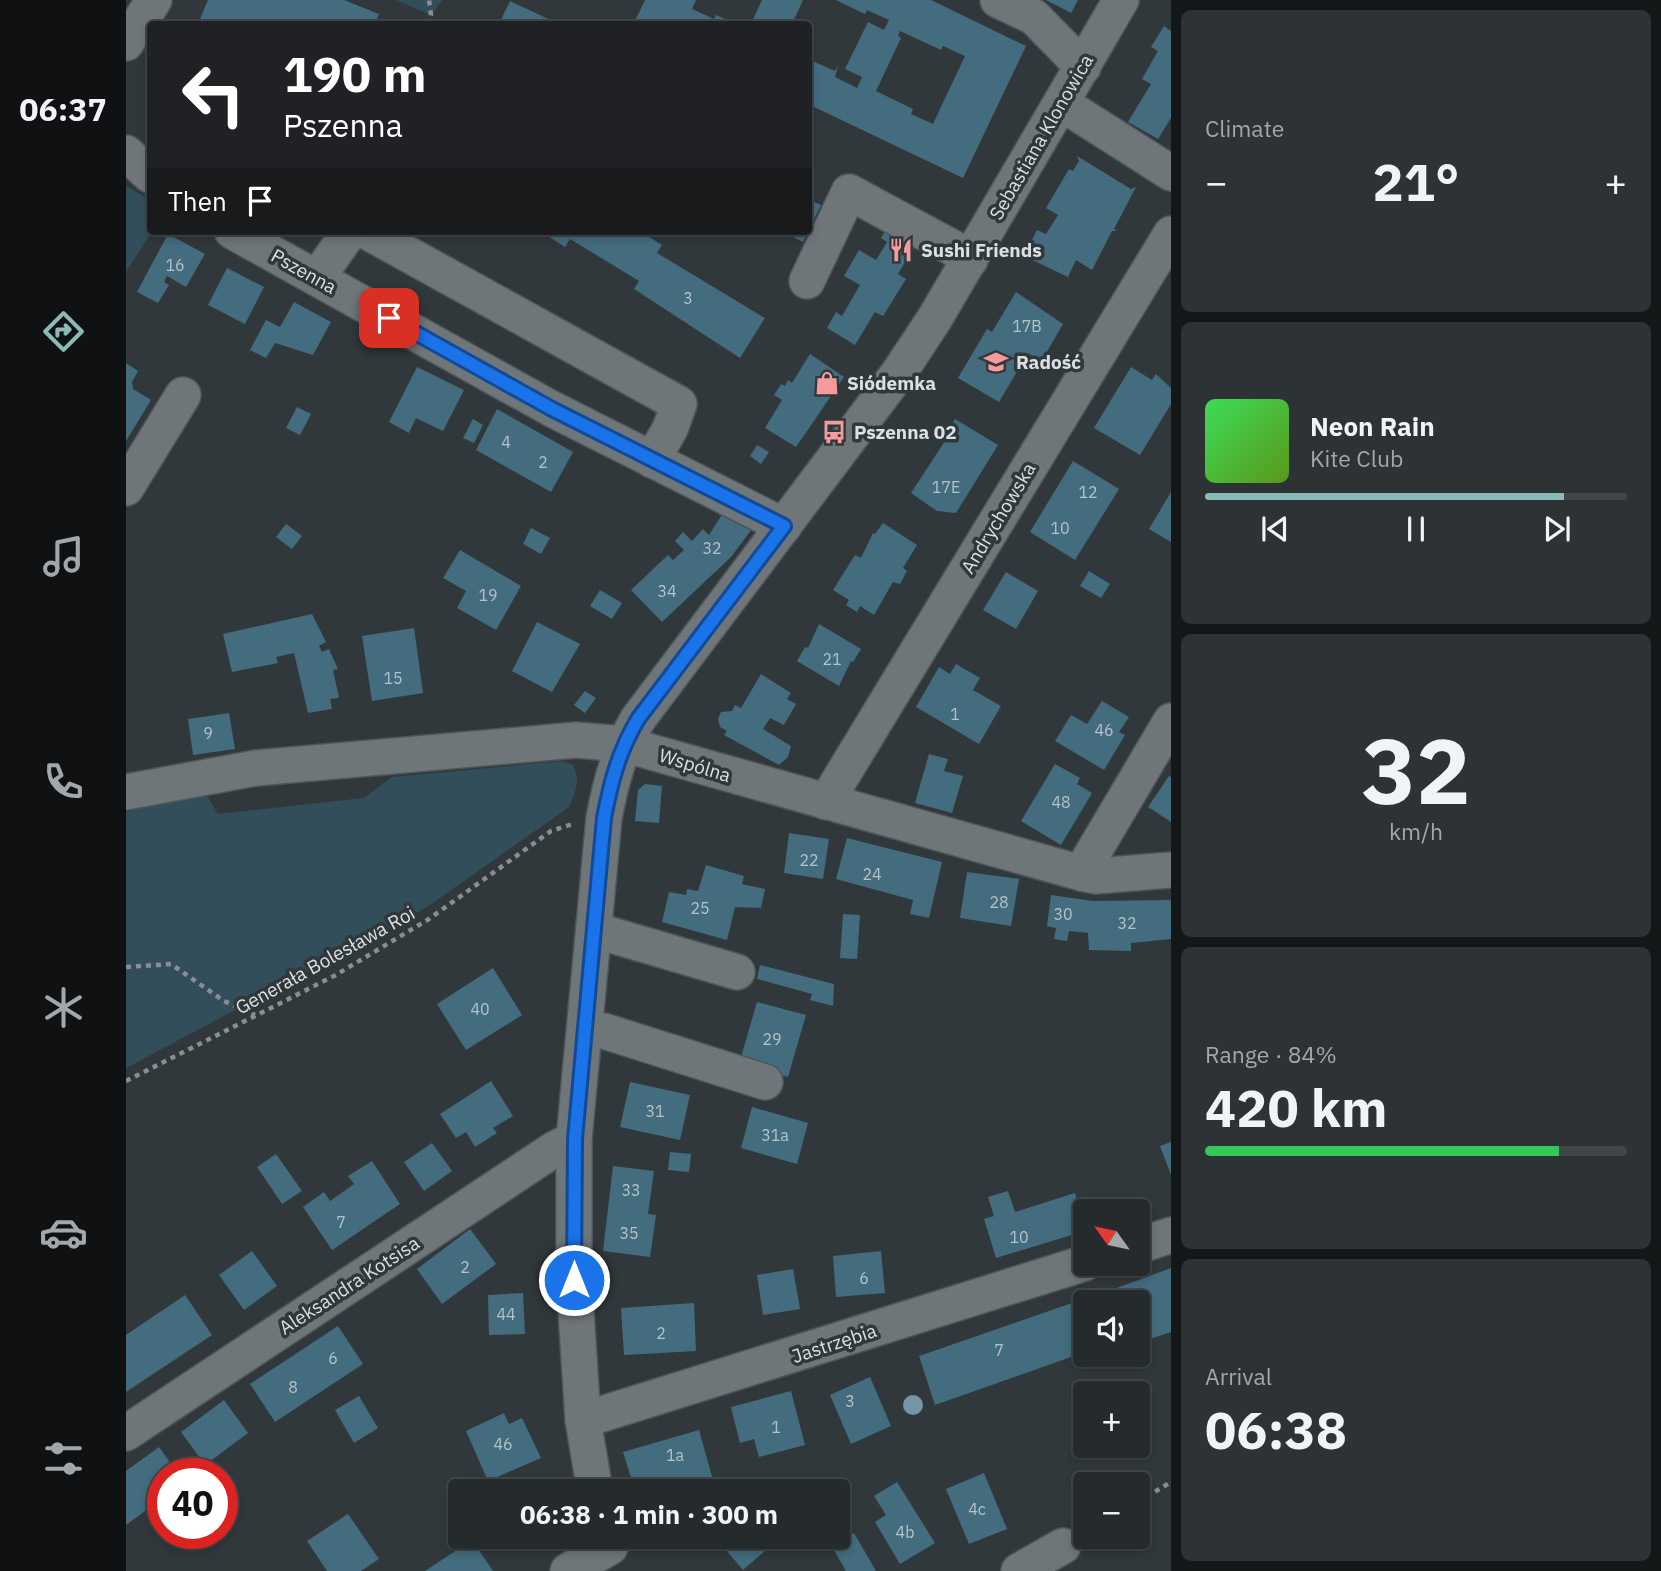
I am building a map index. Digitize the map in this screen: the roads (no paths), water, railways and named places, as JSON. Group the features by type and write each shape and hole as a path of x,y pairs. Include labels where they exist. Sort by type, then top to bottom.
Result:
{"street":[{"path":"126,43 154,0"},
{"path":"998,0 1034,18 1083,67"},
{"name":"Sebastiana Klonowica","path":"593,1479 583,1420 574,1280 575,1139 604,818 611,777 623,744 638,719 900,371 970,260 1121,0"},
{"path":"1061,103 1171,173"},
{"path":"126,153 147,172"},
{"path":"807,281 849,192 953,247 970,260"},
{"name":"Andrychowska","path":"826,802 1171,234"},
{"name":"Pszenna","path":"245,235 552,409 784,526"},
{"path":"317,278 347,235"},
{"path":"373,235 679,404 670,429 652,460"},
{"path":"126,488 183,395"},
{"path":"1082,873 1171,721"},
{"name":"Wspólna","path":"126,792 283,765 576,740 623,744 1082,873 1096,876 1171,870"},
{"path":"594,930 737,972"},
{"path":"585,1030 604,1031 765,1082"},
{"name":"Aleksandra Kotsisa","path":"126,1433 553,1150 575,1139"},
{"path":"1150,1242 1171,1235"},
{"name":"Jastrzębia","path":"583,1420 1073,1266"},
{"path":"1019,1571 1063,1546"},
{"path":"568,1571 613,1552"}],"place":[{"name":"Sushi Friends","path":"901,250"},
{"name":"Radość","path":"996,362"},
{"name":"Siódemka","path":"827,383"},
{"name":"Pszenna 02","path":"834,432"}]}
